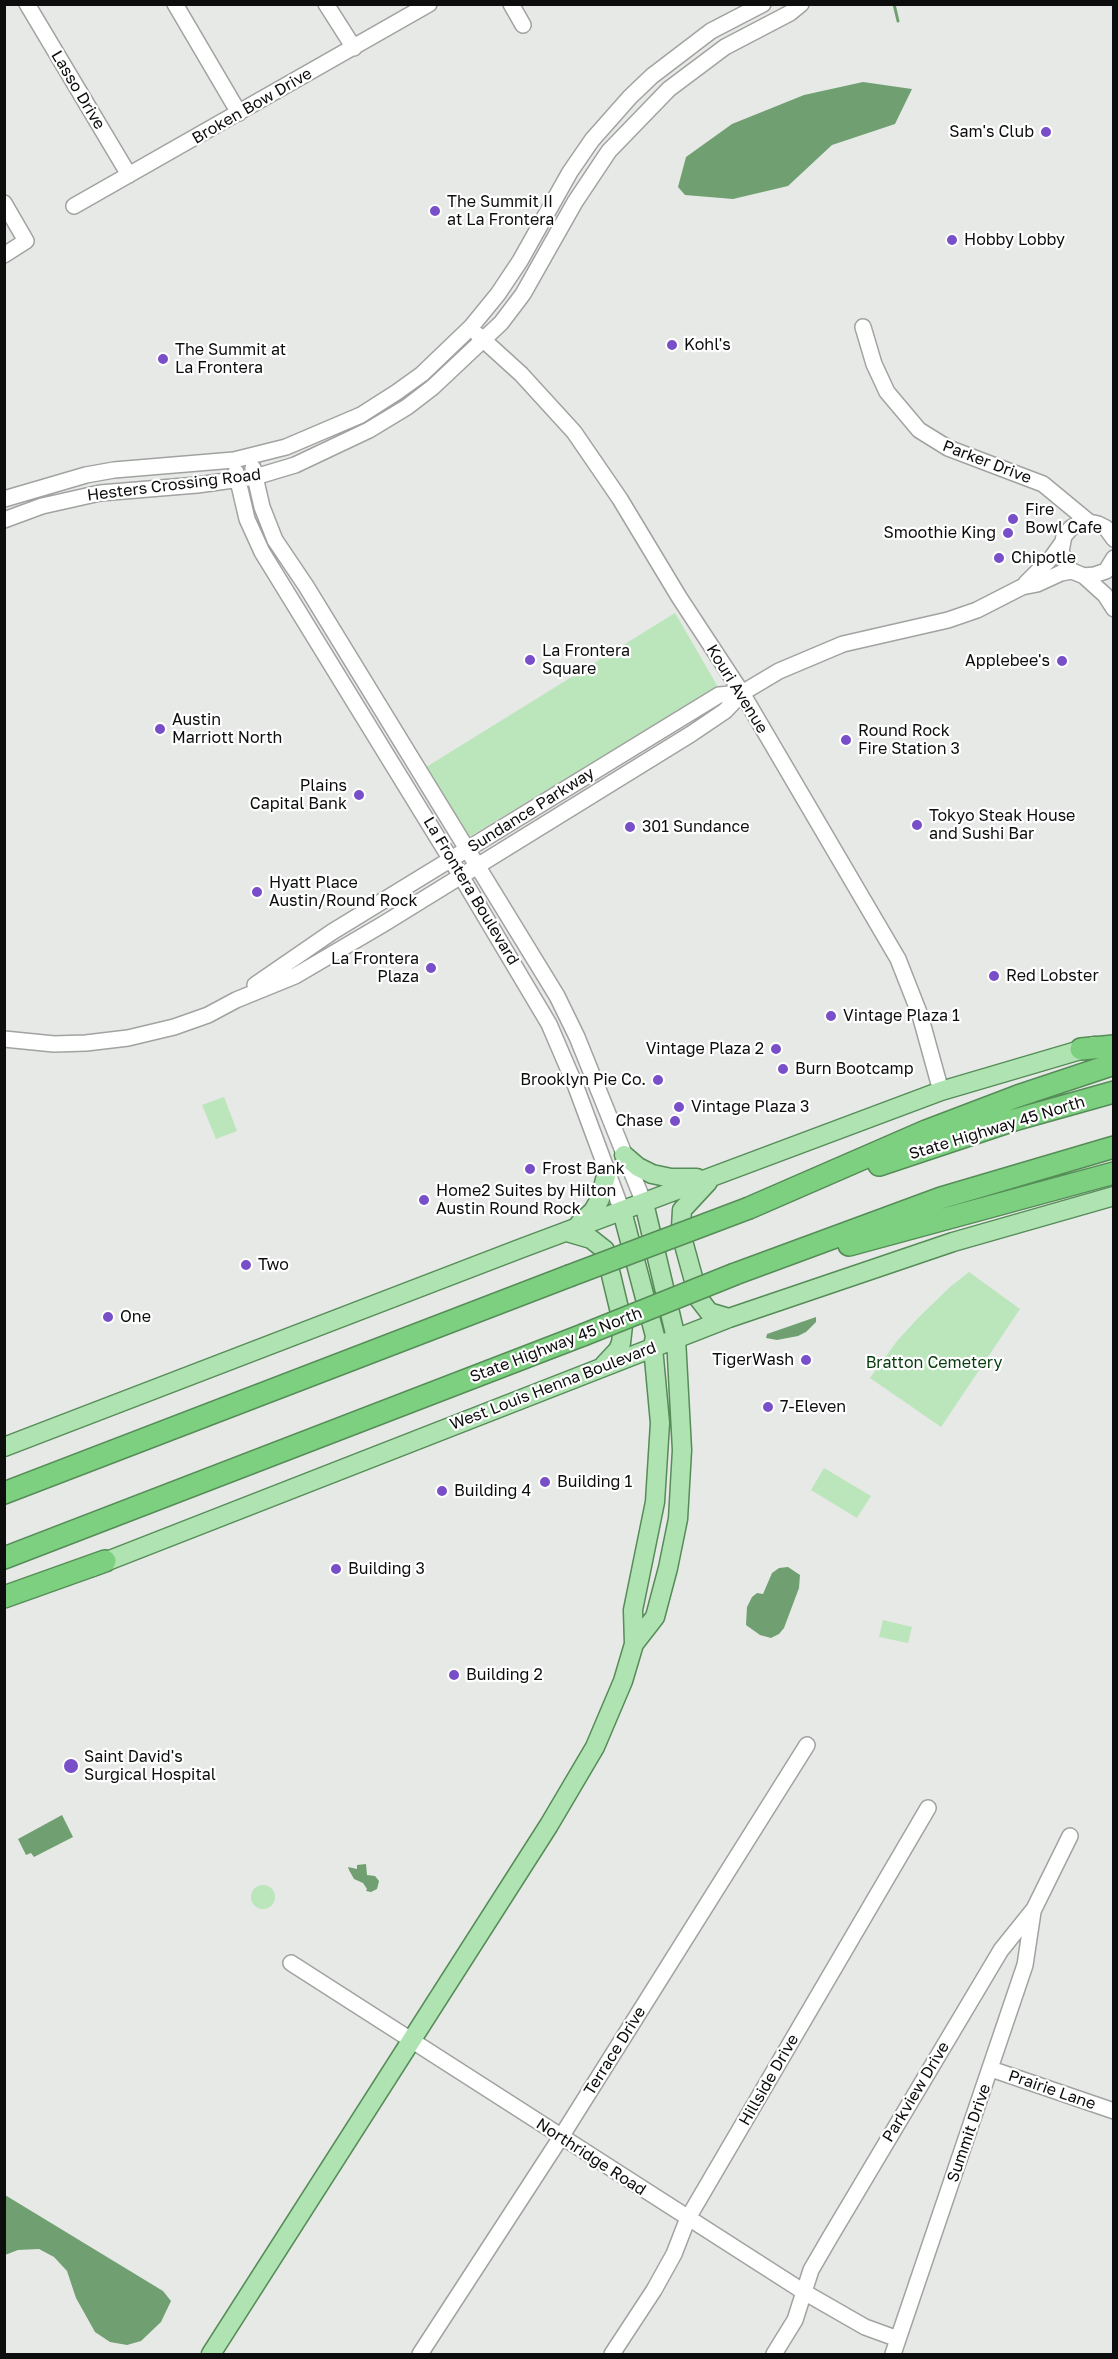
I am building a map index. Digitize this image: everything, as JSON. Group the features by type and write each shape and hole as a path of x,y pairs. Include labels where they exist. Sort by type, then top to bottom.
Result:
{"highway":[{"path":"1081,1049 1113,1046"},
{"path":"749,1208 926,1131 1018,1096 1113,1064"},
{"name":"State Highway 45 North","path":"4,1493 749,1208 1014,1120 1113,1092"},
{"name":"State Highway 45 North","path":"4,1557 584,1335 735,1274 941,1198 1113,1147"},
{"path":"735,1274 1113,1173"},
{"path":"4,1598 105,1561"}],"main road":[{"path":"4,1447 941,1091 1113,1040"},
{"path":"624,1155 638,1167 652,1174 670,1178 711,1178"},
{"path":"567,1232 593,1211 600,1199 607,1172"},
{"path":"711,1178 682,1210 681,1228 699,1299 709,1312 729,1318"},
{"name":"West Louis Henna Boulevard","path":"4,1608 105,1561 729,1318 953,1242 1113,1196"},
{"name":"La Frontera Boulevard","path":"634,1644 655,1617 668,1568 679,1503 682,1450 676,1338 644,1203"},
{"name":"La Frontera Boulevard","path":"622,1211 655,1336 653,1347 660,1423 655,1502 633,1610 634,1644"},
{"path":"567,1232 591,1239 605,1250 622,1325 621,1343 618,1350 602,1366"},
{"path":"655,1502 679,1503"},
{"path":"211,2355 549,1825 595,1747 622,1681 634,1644"}],"street":[{"name":"Lasso Drive","path":"27,4 129,175"},
{"path":"176,4 238,113"},
{"path":"326,4 354,48"},
{"name":"Broken Bow Drive","path":"74,206 429,4"},
{"path":"511,4 523,25"},
{"name":"Hesters Crossing Road","path":"4,499 51,484 114,470 234,460 286,447 361,414 422,374 471,327 504,286 570,172 610,118 630,97 681,53 711,31 763,4"},
{"name":"Hesters Crossing Road","path":"4,520 42,506 100,493 255,477 295,465 369,430 434,387 501,323 523,294 575,202 609,151 669,89 725,47 793,7"},
{"path":"4,203 26,241 4,255"},
{"name":"Kouri Avenue","path":"471,327 521,374 574,432 615,490 679,597 742,693 898,959 920,1015 941,1091"},
{"name":"Parker Drive","path":"863,327 874,364 887,392 919,430 948,448 1043,484 1063,501 1100,522 1113,539"},
{"name":"La Frontera Boulevard","path":"250,456 266,522 275,540 306,586 534,956 567,1014 644,1203"},
{"name":"La Frontera Boulevard","path":"234,460 247,519 262,552 523,977 553,1032 622,1211"},
{"path":"1063,501 1063,559 1105,595 1113,609"},
{"path":"1063,539 1071,528 1079,523 1100,522"},
{"name":"Sundance Parkway","path":"1022,587 1052,557 1063,539"},
{"name":"Sundance Parkway","path":"236,999 295,976 461,876 690,734 725,711 742,693 780,671 843,644 948,620 977,610 1022,587 1037,584 1061,573 1094,575 1106,571 1113,558"},
{"name":"Sundance Parkway","path":"4,1040 54,1044 128,1038 174,1027 208,1015 236,999 332,932 719,694 742,693"},
{"name":"Terrace Drive","path":"420,2355 561,2137 807,1745"},
{"name":"Hillside Drive","path":"612,2355 654,2290 674,2254 688,2218 928,1808"},
{"name":"Parkview Drive","path":"774,2355 795,2320 811,2270 995,1960 1034,1909 1070,1836"},
{"name":"Summit Drive","path":"893,2355 1025,1965 1034,1909"},
{"name":"Northridge Road","path":"291,1963 804,2292 865,2327 898,2340"},
{"name":"Prairie Lane","path":"991,2069 1113,2111"}],"green space":[{"path":"675,613 718,687 467,838 423,769"},
{"path":"224,1097 237,1131 216,1139 202,1105"},
{"name":"Bratton Cemetery","path":"969,1272 1020,1309 941,1427 870,1378 897,1341 919,1317"},
{"path":"824,1468 871,1496 857,1518 811,1490"},
{"path":"883,1620 912,1627 908,1643 879,1637"},
{"path":"263,1885 271,1889 275,1897 271,1905 263,1909 255,1905 251,1897 255,1889"}],"shaded area":[{"path":"863,82 912,89 895,124 832,145 788,186 733,199 685,195 678,187 686,157 732,124 804,95"},
{"path":"816,1317 816,1322 798,1336 777,1340 766,1338 767,1334"},
{"path":"788,1567 800,1575 799,1588 784,1628 771,1638 760,1635 746,1625 747,1607 752,1597 757,1593 763,1594 772,1573 779,1568"},
{"path":"62,1815 73,1837 34,1857 31,1853 26,1855 18,1839"},
{"path":"366,1864 367,1875 375,1876 379,1881 377,1889 371,1892 366,1891 363,1883 354,1879 348,1867 357,1869 357,1865"},
{"path":"5,2195 163,2291 171,2301 161,2322 141,2341 127,2345 110,2342 95,2332 76,2298 67,2271 54,2257 39,2249 18,2250 5,2255"}],"waterway":[{"path":"894,4 898,21"}],"place":[{"name":"Sam's Club","path":"1046,132"},
{"name":"The Summit II at La Frontera","path":"435,211"},
{"name":"Hobby Lobby","path":"952,240"},
{"name":"Kohl's","path":"672,345"},
{"name":"The Summit at La Frontera","path":"163,359"},
{"name":"Fire Bowl Cafe","path":"1013,519"},
{"name":"Smoothie King","path":"1008,533"},
{"name":"Chipotle","path":"999,558"},
{"name":"La Frontera Square","path":"530,660"},
{"name":"Applebee's","path":"1062,661"},
{"name":"Austin Marriott North","path":"160,729"},
{"name":"Round Rock Fire Station 3","path":"846,740"},
{"name":"Plains Capital Bank","path":"359,795"},
{"name":"Tokyo Steak House and Sushi Bar","path":"917,825"},
{"name":"301 Sundance","path":"630,827"},
{"name":"Hyatt Place Austin/Round Rock","path":"257,892"},
{"name":"La Frontera Plaza","path":"431,968"},
{"name":"Red Lobster","path":"994,976"},
{"name":"Vintage Plaza 1","path":"831,1016"},
{"name":"Vintage Plaza 2","path":"776,1049"},
{"name":"Burn Bootcamp","path":"783,1069"},
{"name":"Brooklyn Pie Co.","path":"658,1080"},
{"name":"Vintage Plaza 3","path":"679,1107"},
{"name":"Chase","path":"675,1121"},
{"name":"Frost Bank","path":"530,1169"},
{"name":"Home2 Suites by Hilton Austin Round Rock","path":"424,1200"},
{"name":"Two","path":"246,1265"},
{"name":"One","path":"108,1317"},
{"name":"TigerWash","path":"806,1360"},
{"name":"7-Eleven","path":"768,1407"},
{"name":"Building 1","path":"545,1482"},
{"name":"Building 4","path":"442,1491"},
{"name":"Building 3","path":"336,1569"},
{"name":"Building 2","path":"454,1675"},
{"name":"Saint David's Surgical Hospital","path":"71,1766"}]}
